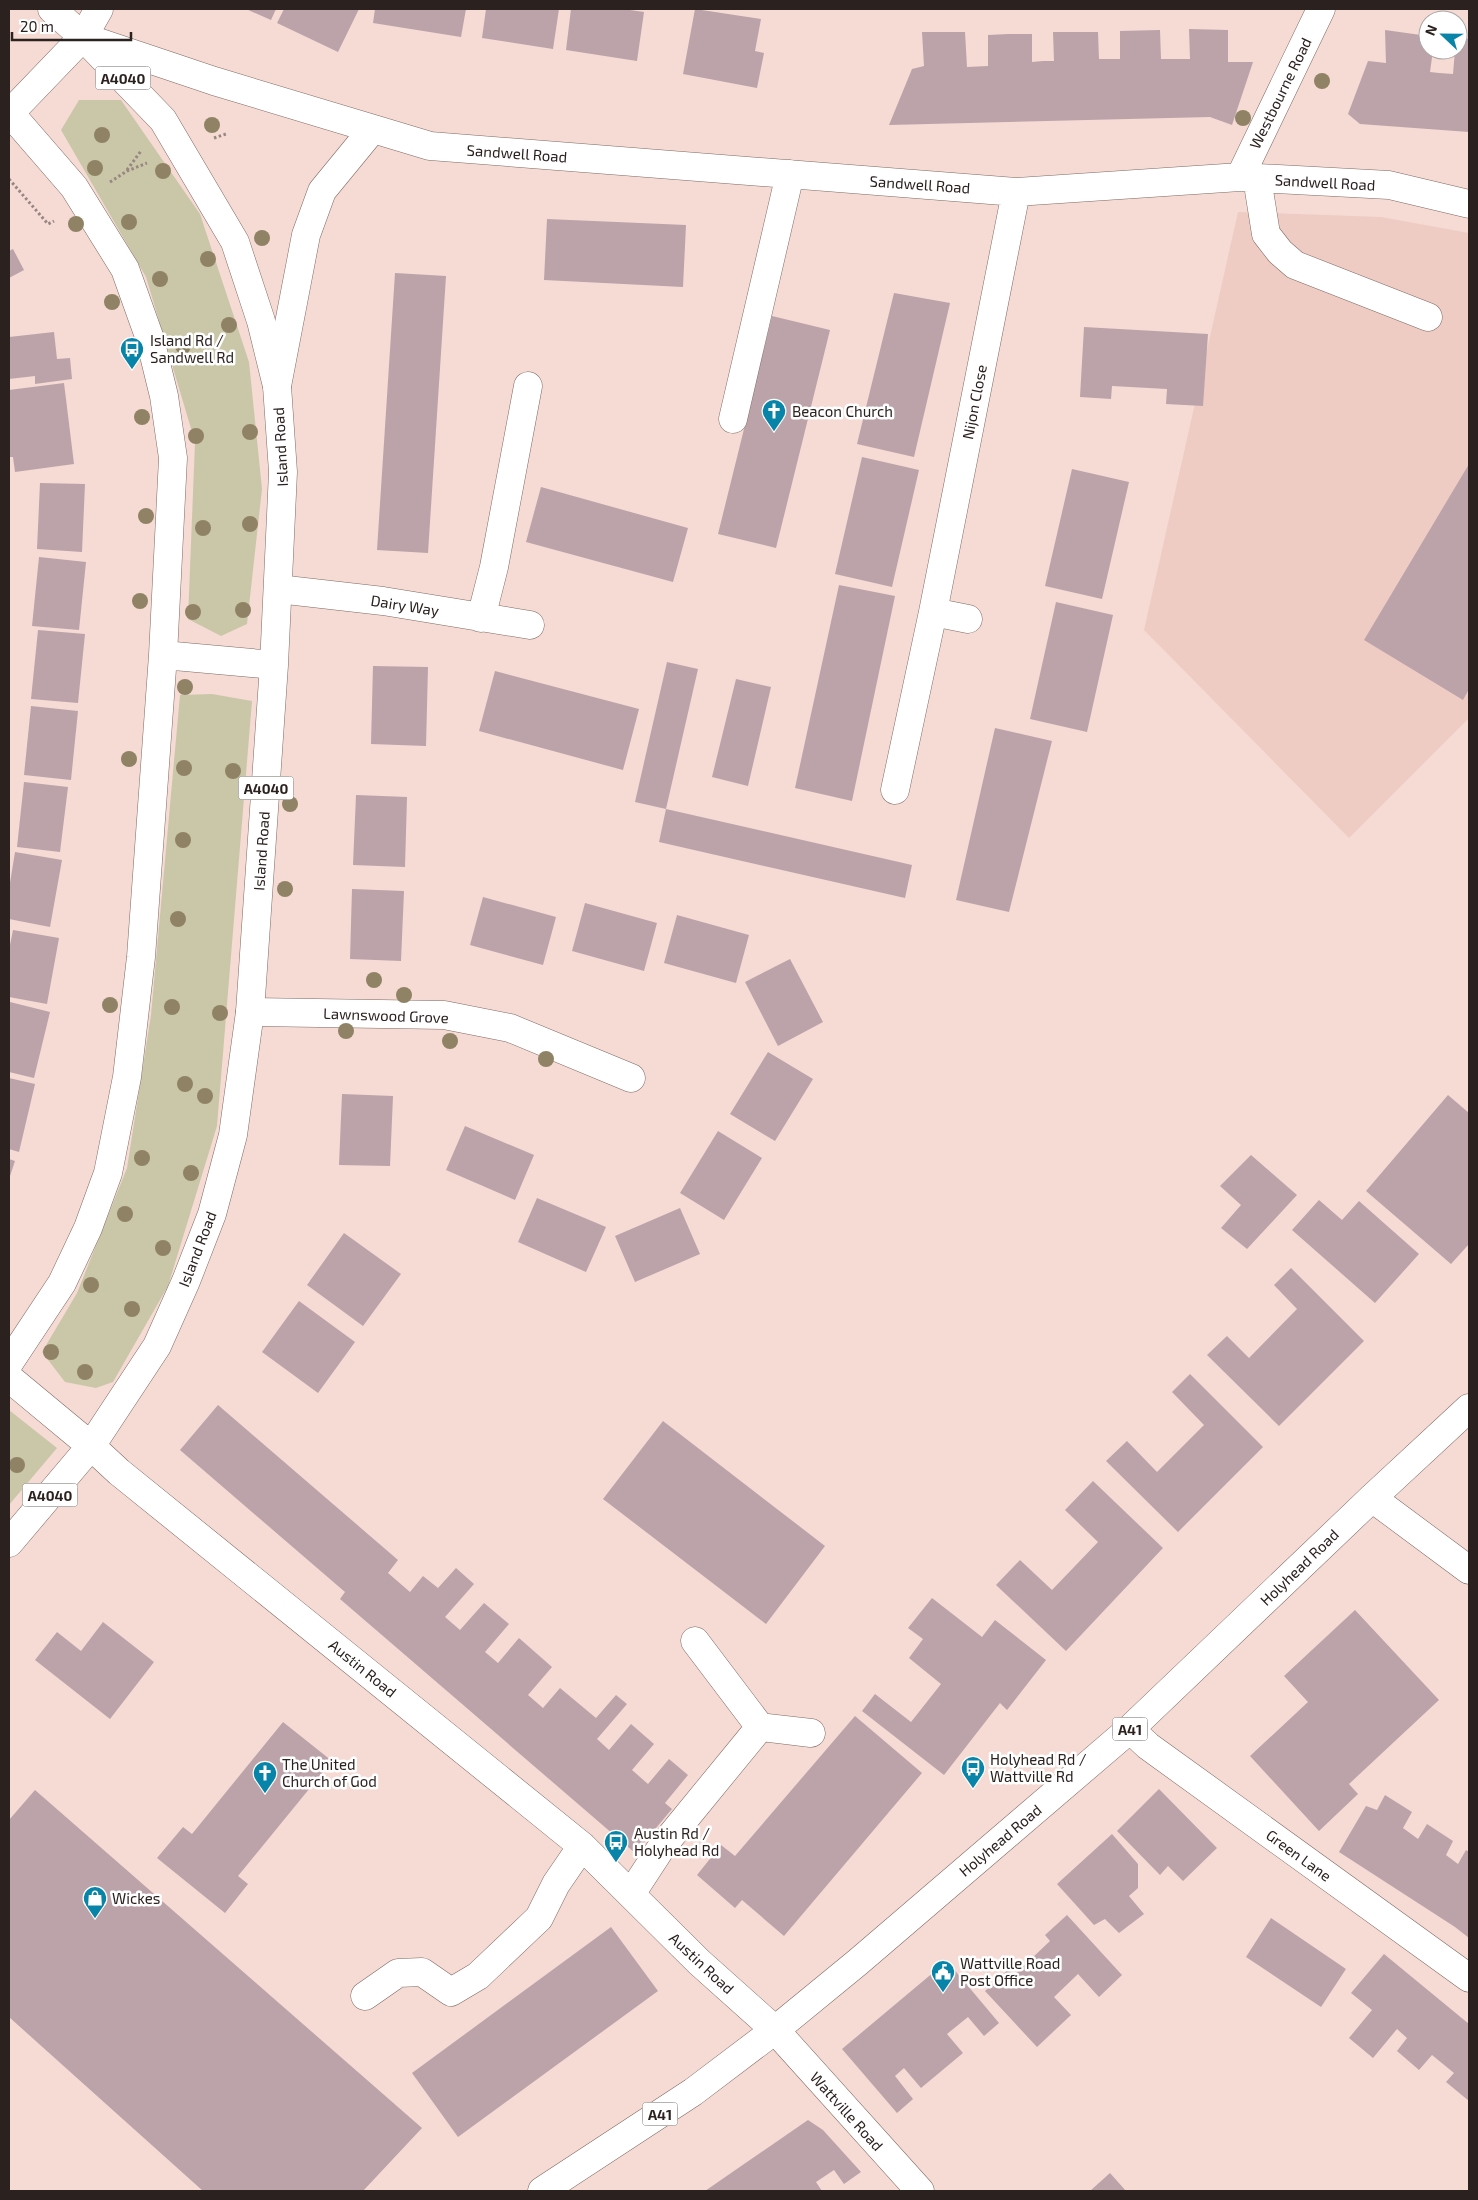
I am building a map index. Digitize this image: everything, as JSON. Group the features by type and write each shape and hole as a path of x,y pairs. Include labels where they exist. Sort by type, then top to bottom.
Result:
{"main road":[{"name":"Sandwell Road","path":"52,9 83,37 164,120"},
{"path":"9,1363 62,1283 88,1228 108,1173 127,1077 140,957 163,655 173,458 164,396 150,339 125,270 79,194 10,112 83,37 99,9"},
{"name":"Westbourne Road","path":"1249,178 1321,9"},
{"name":"Sandwell Road","path":"83,37 214,81 430,146 1016,192 1249,178 1389,185 1469,204"},
{"name":"Island Road","path":"9,1544 91,1446 157,1346 186,1281 212,1214 233,1135 250,1012 278,589 283,472 277,386 261,321 235,242 164,120"},
{"path":"277,386 306,235 322,191 372,130"},
{"path":"733,418 790,174"},
{"path":"1249,178 1266,234 1280,252 1295,265 1428,317"},
{"name":"Nijon Close","path":"895,790 933,612 1016,192"},
{"path":"481,618 494,567 528,386"},
{"name":"Dairy Way","path":"278,589 383,600 530,625"},
{"path":"933,612 968,620"},
{"path":"163,655 274,665"},
{"name":"Lawnswood Grove","path":"250,1012 444,1015 510,1028 631,1078"},
{"name":"Austin Road","path":"9,1378 91,1446 119,1472 582,1846 699,1962 775,2030"},
{"name":"Holyhead Road","path":"542,2191 684,2098 775,2030 1130,1729 1469,1408"},
{"path":"1372,1498 1469,1570"},
{"path":"695,1641 760,1728 811,1733"},
{"path":"631,1894 661,1848 760,1728"},
{"name":"Green Lane","path":"1130,1729 1148,1746 1469,1978"},
{"path":"365,1996 398,1973 422,1972 451,1992 478,1976 539,1918 556,1884 582,1846"},
{"name":"Wattville Road","path":"775,2030 920,2191"}],"shaded area":[{"path":"79,100 121,100 200,214 249,362 262,489 247,624 221,636 188,619 195,442 146,277 61,130"},
{"path":"1238,212 1381,217 1469,233 1469,718 1349,838 1144,630"},
{"path":"212,694 252,701 217,1126 168,1286 113,1382 96,1388 65,1382 42,1352 77,1293 127,1168 151,1015 180,695"},
{"path":"9,1410 57,1448 9,1505"}],"building":[{"path":"246,9 276,9 271,20"},
{"path":"284,9 359,9 338,52 277,23"},
{"path":"375,9 466,9 461,37 373,23"},
{"path":"486,9 559,9 553,49 482,38"},
{"path":"571,9 623,9 644,12 637,61 566,50"},
{"path":"695,9 761,19 755,51 764,53 757,88 683,74"},
{"path":"1189,29 1228,30 1228,62 1253,62 1232,125 1210,117 889,125 912,69 924,66 922,32 965,32 967,67 988,66 988,35 1032,34 1032,62 1054,61 1053,32 1098,32 1099,59 1120,59 1120,31 1160,30 1161,59 1190,59"},
{"path":"1385,30 1418,35 1418,60 1432,60 1430,72 1439,73 1453,74 1454,60 1468,60 1469,39 1469,132 1360,124 1348,114 1368,61 1386,63"},
{"path":"547,219 686,225 683,287 544,280"},
{"path":"13,249 24,270 9,278 9,251"},
{"path":"395,273 446,276 428,553 377,550"},
{"path":"894,293 950,303 914,457 857,444"},
{"name":"Beacon Church","path":"772,316 830,330 776,548 718,534"},
{"path":"1084,327 1208,334 1203,406 1166,404 1167,389 1112,386 1111,399 1080,397"},
{"path":"54,332 57,359 70,358 72,379 35,384 35,376 9,379 9,337"},
{"path":"64,383 74,464 15,472 13,457 9,457 9,390"},
{"path":"862,457 919,470 892,587 835,574"},
{"path":"1469,464 1469,689 1463,700 1364,640"},
{"path":"1072,469 1129,482 1102,599 1045,586"},
{"path":"40,483 85,484 82,552 37,549"},
{"path":"541,487 688,528 673,582 526,542"},
{"path":"39,557 86,562 79,630 32,626"},
{"path":"839,585 895,596 852,801 795,788"},
{"path":"1056,602 1113,615 1087,732 1030,719"},
{"path":"38,630 85,634 78,703 31,699"},
{"path":"667,662 698,669 666,809 635,802"},
{"path":"373,666 428,667 426,746 371,744"},
{"path":"495,671 639,709 623,770 479,731"},
{"path":"736,679 771,687 748,786 712,777"},
{"path":"31,706 78,711 71,780 24,775"},
{"path":"995,728 1052,741 1009,912 956,900"},
{"path":"24,782 68,787 60,852 17,847"},
{"path":"356,795 407,797 405,867 353,865"},
{"path":"666,809 912,865 905,898 659,842"},
{"path":"15,852 62,860 50,927 9,919 9,889"},
{"path":"352,889 404,891 401,961 350,959"},
{"path":"483,897 556,917 543,965 470,945"},
{"path":"585,903 657,923 644,971 572,951"},
{"path":"677,915 749,935 736,983 664,963"},
{"path":"13,930 59,938 47,1004 9,997 9,950"},
{"path":"790,959 823,1022 778,1046 745,982"},
{"path":"10,1002 50,1012 34,1078 9,1072"},
{"path":"768,1052 813,1079 775,1141 730,1114"},
{"path":"9,1078 35,1084 19,1152 9,1149"},
{"path":"342,1094 393,1096 390,1166 339,1165"},
{"path":"1448,1095 1469,1113 1469,1244 1451,1264 1366,1191"},
{"path":"465,1126 534,1155 515,1200 446,1170"},
{"path":"718,1131 762,1158 724,1220 680,1193"},
{"path":"1251,1155 1297,1195 1247,1249 1221,1228 1241,1205 1220,1186"},
{"path":"9,1159 15,1161 9,1179"},
{"path":"537,1198 606,1227 586,1272 518,1242"},
{"path":"1319,1200 1342,1220 1359,1201 1419,1254 1375,1303 1292,1230"},
{"path":"680,1208 700,1254 635,1282 615,1236"},
{"path":"344,1233 401,1274 363,1326 307,1285"},
{"path":"1291,1268 1364,1341 1279,1426 1207,1355 1227,1336 1249,1358 1297,1309 1274,1285"},
{"path":"299,1301 355,1342 318,1393 262,1352"},
{"path":"1190,1374 1263,1447 1178,1532 1106,1461 1127,1441 1157,1472 1204,1425 1172,1392"},
{"path":"218,1405 398,1560 388,1573 410,1592 423,1576 438,1588 456,1568 474,1584 445,1617 460,1630 484,1603 509,1624 485,1652 498,1663 519,1638 552,1667 528,1695 543,1708 560,1688 596,1718 616,1695 627,1704 597,1739 609,1750 631,1724 654,1744 632,1770 648,1784 669,1759 688,1775 665,1803 672,1809 635,1853 340,1599 345,1592 180,1450"},
{"path":"663,1421 825,1546 766,1624 603,1499"},
{"path":"1093,1481 1163,1548 1066,1651 996,1585 1020,1560 1052,1590 1098,1542 1065,1510"},
{"path":"932,1598 982,1637 995,1620 1046,1660 1007,1710 1000,1703 944,1775 862,1711 875,1694 911,1722 941,1684 909,1658 923,1639 908,1628"},
{"path":"1355,1610 1439,1700 1349,1784 1358,1794 1319,1831 1250,1756 1308,1702 1284,1676"},
{"path":"103,1622 154,1662 110,1719 35,1660 57,1632 81,1651"},
{"path":"855,1716 922,1773 784,1936 742,1900 735,1908 697,1875 721,1845 735,1856"},
{"name":"The United Church of God","path":"283,1722 332,1761 238,1876 248,1884 225,1913 157,1858 183,1827 192,1834"},
{"path":"1159,1789 1217,1848 1183,1881 1168,1866 1160,1875 1117,1831"},
{"name":"Wickes","path":"35,1790 422,2128 363,2191 203,2191 9,2017 9,1820"},
{"path":"1385,1795 1412,1812 1403,1828 1418,1839 1427,1824 1453,1841 1446,1855 1458,1864 1466,1850 1469,1852 1469,1938 1339,1852 1366,1806 1377,1810"},
{"path":"1112,1834 1138,1864 1138,1888 1129,1896 1144,1914 1119,1933 1105,1919 1094,1925 1057,1884"},
{"path":"1067,1915 1122,1975 1099,1997 1078,1974 1054,1997 1071,2015 1037,2047 985,1991 1008,1970 1013,1976 1050,1941 1045,1935"},
{"path":"1271,1918 1346,1969 1321,2007 1246,1957"},
{"path":"611,1927 658,1991 458,2137 412,2073"},
{"path":"1384,1954 1469,2024 1469,2101 1446,2082 1454,2073 1432,2055 1419,2070 1397,2051 1407,2038 1397,2029 1373,2058 1349,2038 1372,2010 1351,1993"},
{"path":"947,1961 999,2023 984,2036 968,2017 947,2034 963,2053 921,2088 904,2068 895,2076 913,2099 897,2113 842,2049"},
{"path":"808,2120 823,2130 861,2172 844,2184 834,2170 816,2182 822,2191 705,2191"},
{"path":"1110,2173 1126,2191 1090,2191"}],"place":[{"name":"Island Rd / Sandwell Rd","path":"132,370"},
{"name":"Beacon Church","path":"774,432"},
{"name":"Holyhead Rd / Wattville Rd","path":"973,1789"},
{"name":"The United Church of God","path":"265,1794"},
{"name":"Austin Rd / Holyhead Rd","path":"616,1863"},
{"name":"Wickes","path":"95,1919"},
{"name":"Wattville Road Post Office","path":"943,1993"}]}
